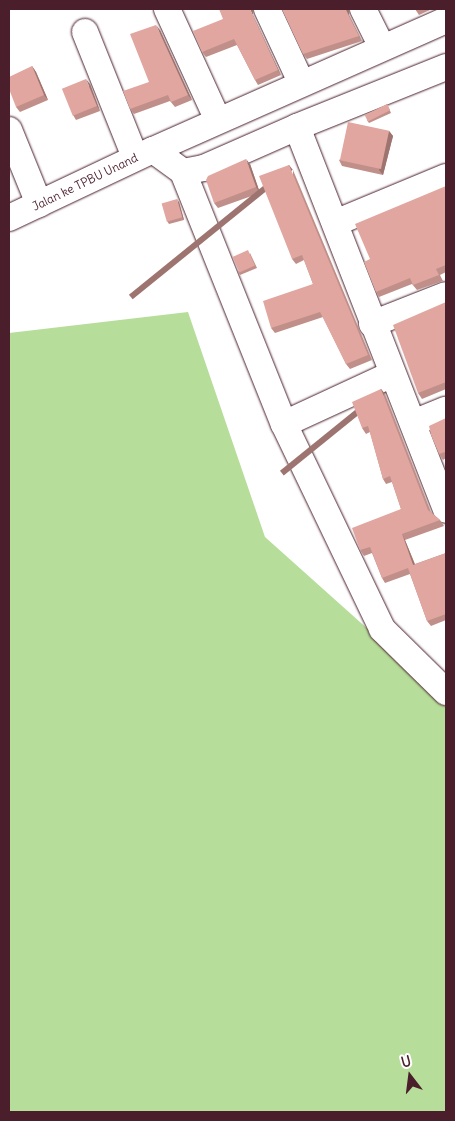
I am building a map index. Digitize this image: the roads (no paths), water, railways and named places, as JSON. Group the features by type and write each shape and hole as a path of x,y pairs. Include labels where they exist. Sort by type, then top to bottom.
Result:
{"street":[{"path":"167,9 218,118"},
{"path":"267,9 301,82"},
{"path":"363,9 382,47"},
{"path":"85,32 144,154 218,118 446,20"},
{"path":"446,67 297,127 204,168 183,172 284,424 382,629 446,692"},
{"path":"297,127 372,324 446,510"},
{"path":"9,130 39,204"},
{"name":"Jalan ke TPBU Unand","path":"9,218 144,154 183,172"},
{"path":"335,223 446,177"},
{"path":"372,324 446,295"},
{"path":"284,424 392,374"},
{"path":"413,423 446,410"}]}
